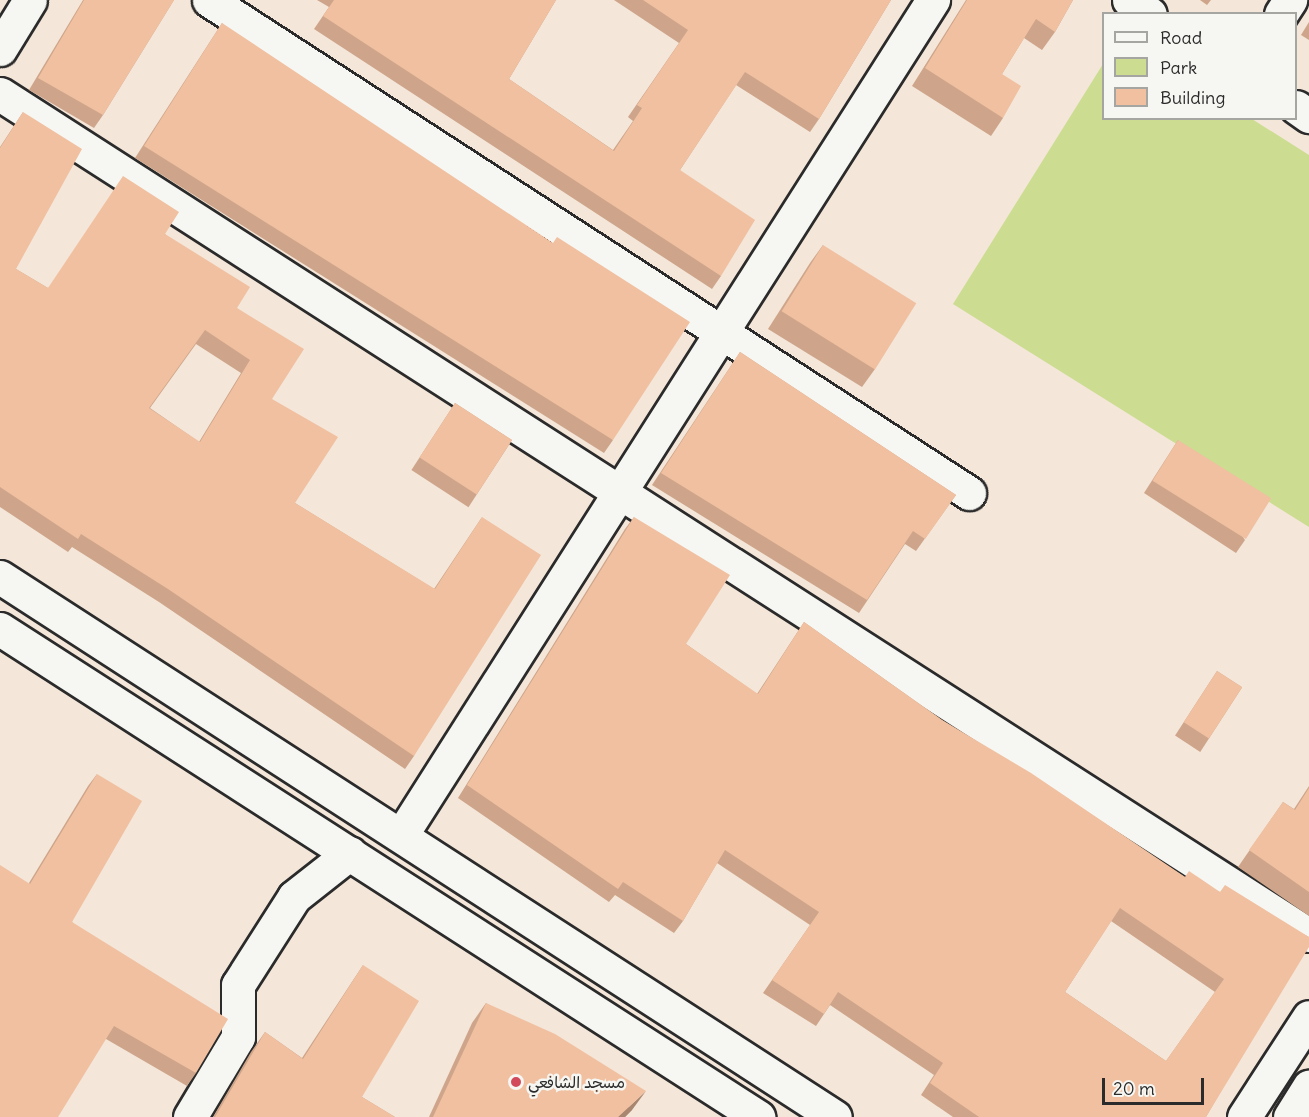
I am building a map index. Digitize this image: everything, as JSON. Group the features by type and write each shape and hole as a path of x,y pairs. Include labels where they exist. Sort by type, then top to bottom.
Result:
{"street":[{"path":"0,48 30,0"},
{"path":"209,0 969,493"},
{"path":"402,834 933,0"},
{"path":"1129,0 1147,12"},
{"path":"0,94 618,494 1309,934"},
{"path":"0,577 402,834 835,1117"},
{"path":"0,629 758,1117"},
{"path":"190,1117 238,1037 238,985 294,897 350,853"},
{"path":"1244,1117 1309,1017"},
{"path":"1290,1117 1309,1087"}],"green space":[{"path":"1102,66 1102,120 1254,120 1309,155 1309,527 953,304"}],"building":[{"path":"84,0 174,0 103,115 38,78"},
{"path":"334,0 556,0 509,79 614,151 642,108 637,105 688,30 643,0 891,0 819,119 745,72 680,170 755,220 721,276 323,16"},
{"path":"967,0 1073,0 1055,32 1036,19 1002,74 1021,86 1003,118 925,68"},
{"path":"222,23 553,243 557,237 690,322 613,440 144,146"},
{"path":"23,112 82,149 16,269 48,288 123,176 179,212 165,234 250,287 237,308 304,349 272,399 338,437 295,503 435,589 482,517 541,555 414,756 168,589 81,534 78,539 0,487 0,148","holes":["205,330 250,360 200,442 149,408"]},
{"path":"823,245 916,303 875,369 782,311"},
{"path":"740,352 956,495 925,539 913,531 867,600 661,473"},
{"path":"455,403 512,440 477,495 420,458"},
{"path":"1178,440 1271,498 1246,539 1153,481"},
{"path":"634,517 730,575 686,644 758,694 804,622 942,720 1031,773 1185,877 1189,871 1220,892 1225,885 1309,937 1309,947 1206,1117 979,1117 930,1083 943,1063 838,992 824,1014 772,980 819,912 725,850 683,921 623,882 618,889 467,785","holes":["1120,908 1224,979 1166,1061 1065,992"]},
{"path":"1217,671 1242,687 1209,738 1184,722"},
{"path":"97,774 142,801 72,922 228,1019 196,1073 114,1026 58,1117 0,1117 0,865 30,884"},
{"path":"1309,788 1309,892 1249,850 1283,802 1295,810"},
{"path":"363,965 419,1001 362,1097 395,1117 215,1117 265,1032 303,1059"},
{"name":"مسجد الشافعي","path":"486,1003 555,1034 646,1091 618,1117 433,1117"}],"place":[{"name":"مسجد الشافعي","path":"516,1082"}]}
